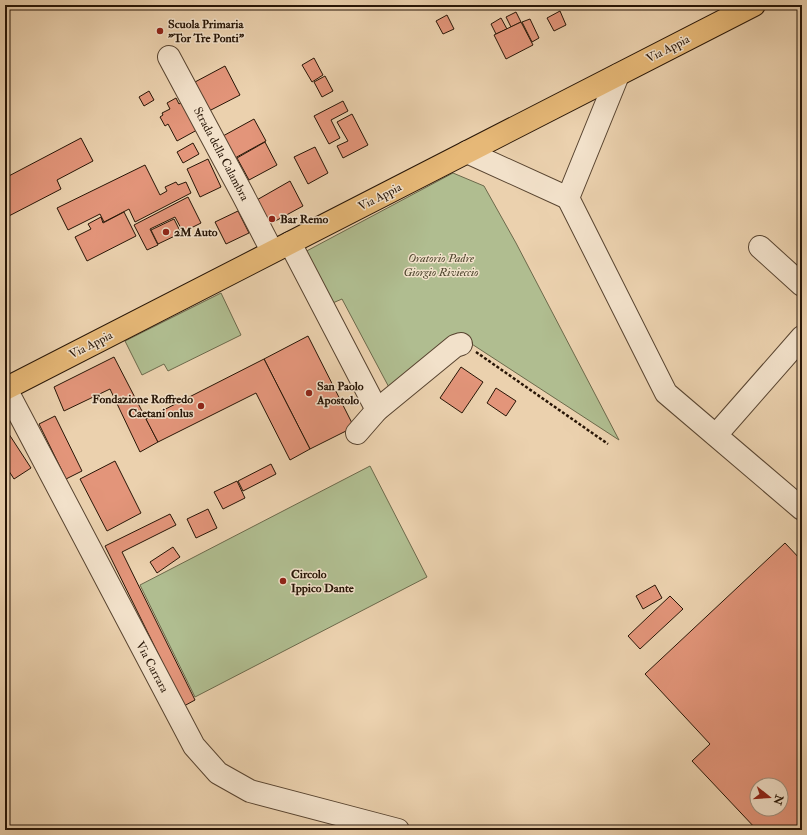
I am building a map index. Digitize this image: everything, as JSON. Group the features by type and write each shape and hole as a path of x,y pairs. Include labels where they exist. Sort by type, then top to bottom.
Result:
{"main road":[{"name":"Via Appia","path":"5,388 754,5"}],"street":[{"name":"Strada della Calambra","path":"169,57 243,195 281,247 377,410"},
{"path":"568,198 618,75"},
{"path":"467,152 568,198 666,393 802,509"},
{"path":"760,247 802,285"},
{"path":"716,435 802,337"},
{"path":"357,433 377,410 455,346 461,344"},
{"name":"Via Carrara","path":"5,388 190,740 218,774 250,790 398,830"}],"path":[{"path":"461,344 468,347 608,444"}],"green space":[{"name":"Oratorio Padre Giorgio Rivieccio","path":"453,173 484,186 516,243 619,440 461,337 392,393 342,299 328,305 301,254"},
{"path":"221,293 241,335 168,371 164,364 142,375 125,341"},
{"name":"Circolo Ippico Dante","path":"370,466 427,577 195,697 140,585"}],"building":[{"path":"560,11 566,25 554,31 547,18"},
{"path":"516,12 521,22 511,27 506,17"},
{"path":"447,15 454,29 443,34 436,21"},
{"path":"501,18 507,29 496,34 491,24"},
{"path":"530,19 539,38 532,42 522,22"},
{"path":"521,22 533,45 506,59 494,35"},
{"path":"314,58 323,75 312,82 302,65"},
{"path":"225,66 240,95 209,111 195,82"},
{"path":"325,76 333,91 322,97 314,82"},
{"path":"149,91 154,100 144,106 139,97"},
{"path":"176,98 179,104 182,102 197,130 177,141 168,124 165,126 160,117 163,115 162,113 170,109 167,103"},
{"path":"343,101 348,111 331,120 340,138 329,144 314,116"},
{"path":"352,114 368,145 343,158 337,146 348,141 337,122"},
{"path":"254,119 266,141 235,158 223,136"},
{"path":"81,138 93,161 57,180 61,189 5,218 5,178"},
{"path":"265,142 277,165 249,180 237,158"},
{"path":"193,143 199,154 183,163 177,152"},
{"path":"315,147 328,173 308,184 294,157"},
{"path":"208,159 221,187 200,197 187,169"},
{"path":"145,165 160,195 167,191 165,187 176,182 178,185 186,182 191,193 135,222 129,209 104,222 100,214 68,230 57,208"},
{"path":"290,181 303,206 268,225 255,201"},
{"path":"188,197 201,223 183,232 175,217 150,229 158,245 147,250 134,225"},
{"path":"238,211 249,233 226,244 215,222"},
{"path":"124,212 136,236 87,261 75,237 91,229 88,224 101,217 103,223"},
{"name":"2M Auto","path":"174,219 181,233 158,244 151,230"},
{"name":"San Paolo Apostolo","path":"308,336 354,427 310,449 264,359"},
{"path":"114,357 158,442 140,452 110,389 64,411 54,387"},
{"name":"Fondazione Roffredo Caetani onlus","path":"264,359 310,449 290,460 256,393 158,442 146,419"},
{"path":"461,367 483,382 462,413 440,398"},
{"path":"496,388 516,401 506,416 487,403"},
{"path":"55,416 82,471 66,479 39,424"},
{"path":"5,428 31,468 14,479 5,465"},
{"path":"115,461 141,513 107,531 80,479"},
{"path":"271,464 276,474 243,491 238,481"},
{"path":"237,481 245,498 223,509 214,492"},
{"path":"208,509 217,528 196,538 187,519"},
{"path":"170,514 176,525 122,552 195,700 184,706 105,546"},
{"path":"785,543 802,561 802,830 757,830 692,761 710,744 645,674"},
{"path":"173,547 180,557 157,573 150,562"},
{"path":"655,585 662,598 643,609 636,596"},
{"path":"670,596 683,609 640,649 628,636"}],"place":[{"name":"Scuola Primaria \"Tor Tre Ponti\"","path":"160,31"},
{"name":"Bar Remo","path":"272,219"},
{"name":"2M Auto","path":"166,232"},
{"name":"San Paolo Apostolo","path":"309,393"},
{"name":"Fondazione Roffredo Caetani onlus","path":"201,406"},
{"name":"Circolo Ippico Dante","path":"283,581"}]}
